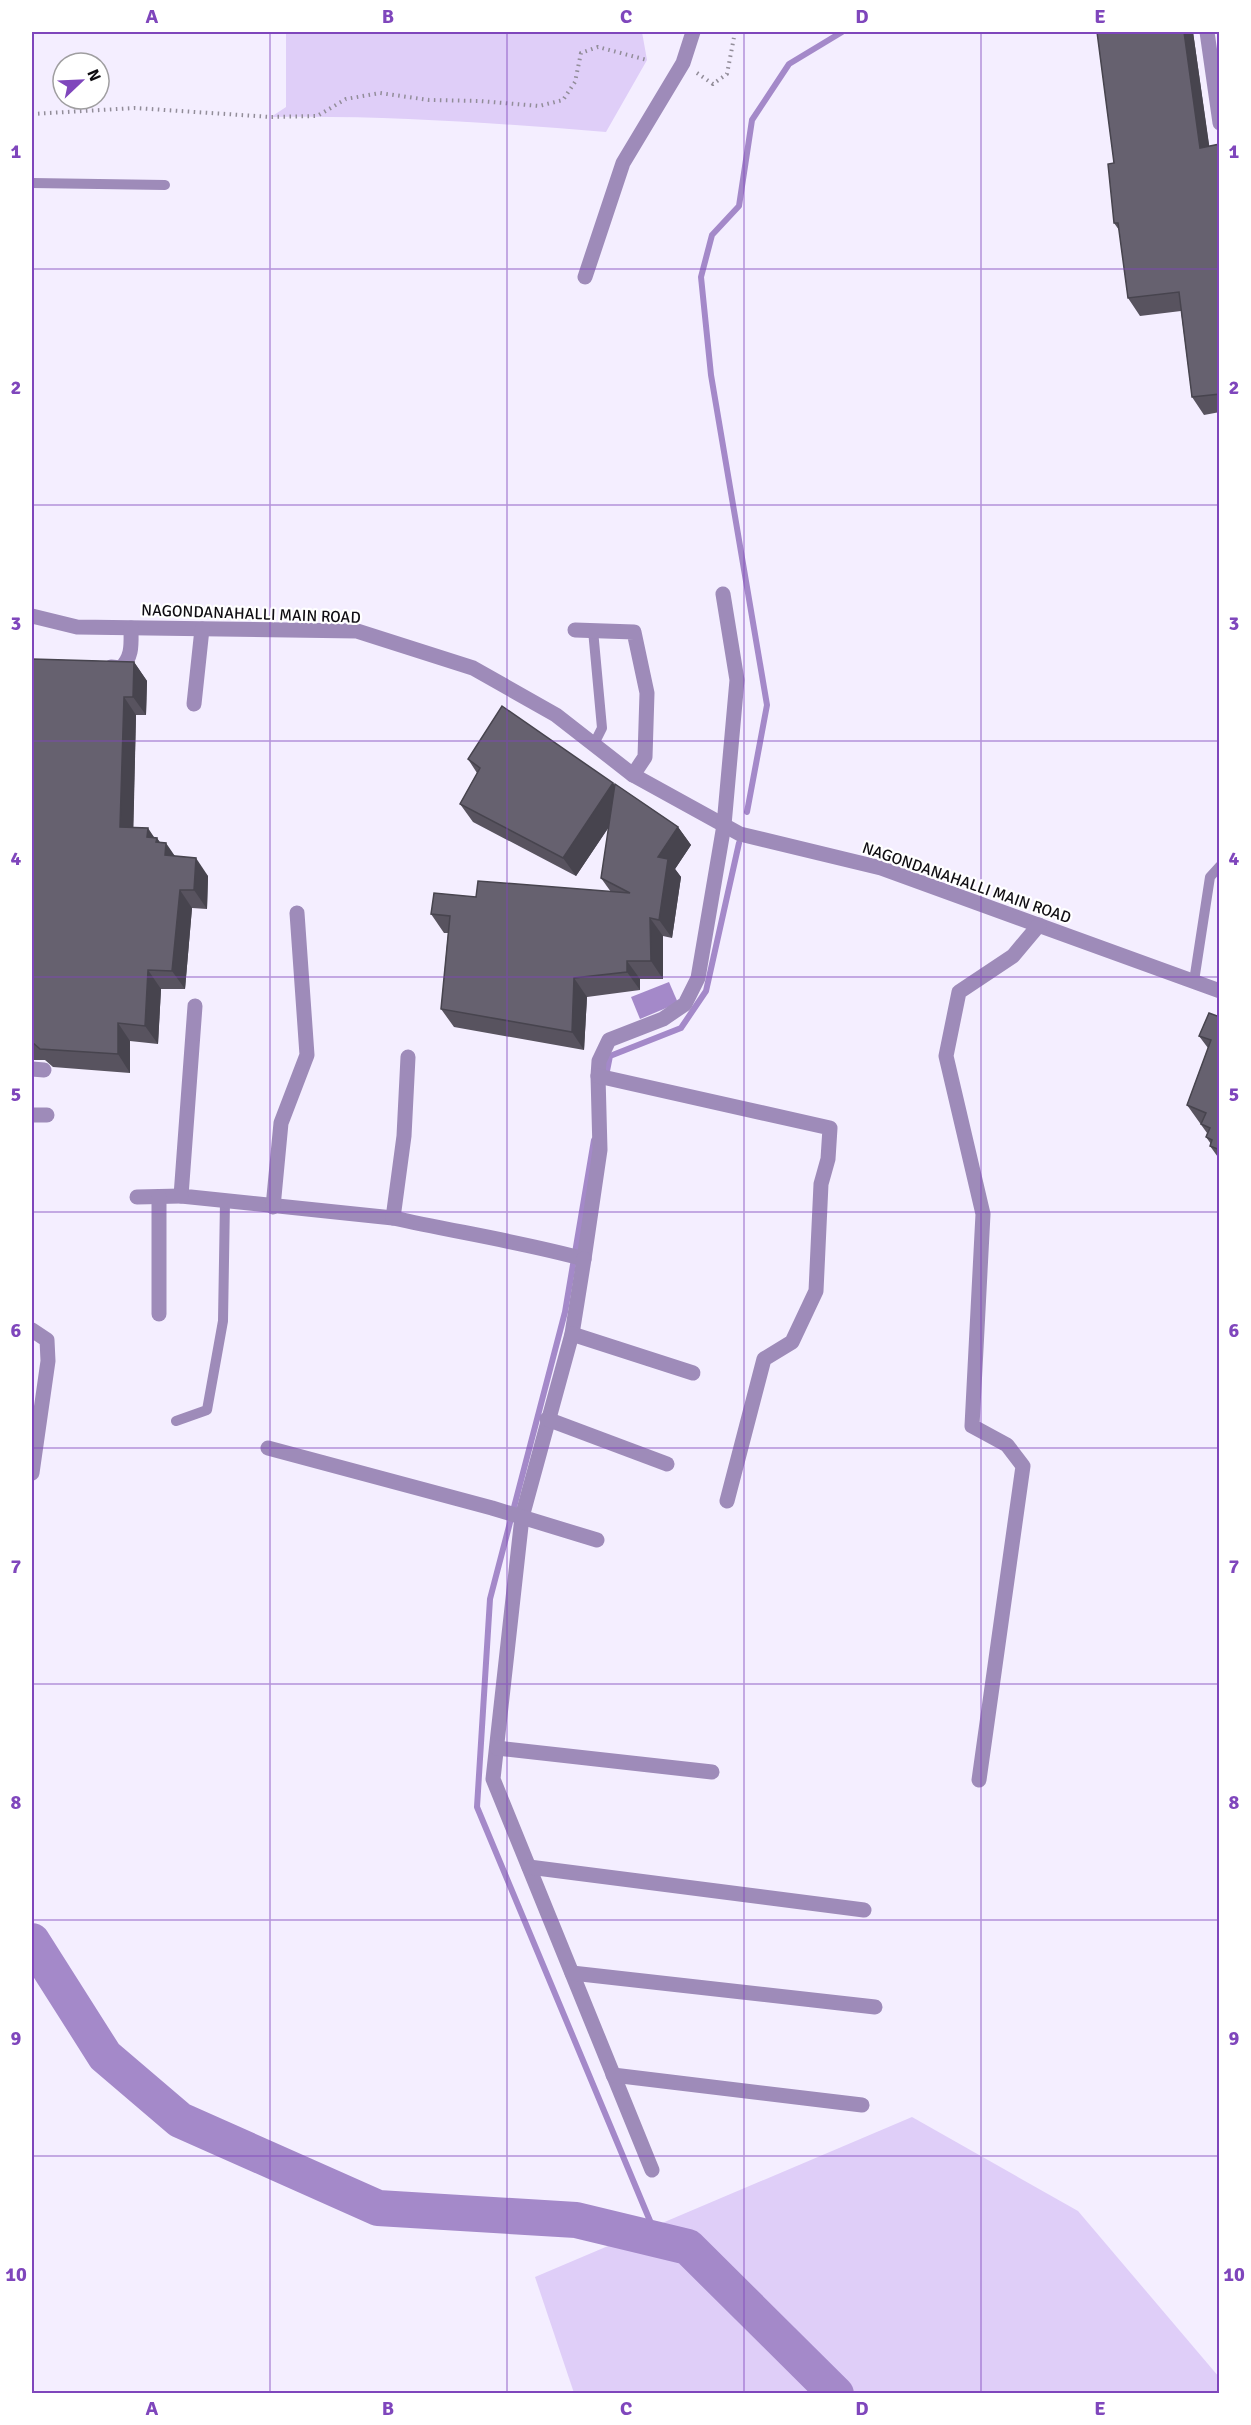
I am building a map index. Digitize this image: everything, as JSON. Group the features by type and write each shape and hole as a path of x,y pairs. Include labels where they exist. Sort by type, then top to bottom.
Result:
{"street":[{"path":"585,277 623,163 683,63 693,32"},
{"path":"1207,32 1220,123"},
{"path":"652,2170 493,1779 522,1517 572,1334 584,1259 600,1150 599,1061 609,1040 663,1019 685,1004 698,978 724,825 737,680 723,594"},
{"name":"NAGONDANAHALLI MAIN ROAD","path":"32,616 77,627 357,631 473,668 556,715 633,775 740,834 881,868 1220,991"},
{"path":"91,666 121,668 131,653 131,628"},
{"path":"194,704 202,629"},
{"path":"575,630 634,632 647,693 645,757 633,775"},
{"path":"273,1207 281,1123 307,1055 297,913"},
{"path":"979,1780 1023,1466 1007,1445 972,1426 983,1214 946,1056 959,992 1013,956 1039,925"},
{"path":"182,1196 195,1006"},
{"path":"393,1218 404,1136 408,1057"},
{"path":"598,1076 830,1128 828,1159 821,1184 816,1291 792,1342 764,1359 727,1501"},
{"path":"137,1197 182,1196 393,1218 548,1249 584,1259"},
{"path":"159,1197 159,1314"},
{"path":"32,1330 47,1340 48,1361 32,1473"},
{"path":"572,1334 693,1373"},
{"path":"547,1419 667,1464"},
{"path":"268,1448 522,1517 597,1540"},
{"path":"496,1748 712,1772"},
{"path":"528,1867 864,1910"},
{"path":"572,1973 875,2007"},
{"path":"613,2075 862,2104"}],"lane":[{"path":"32,183 165,185"},
{"path":"593,630 602,728 594,744"},
{"path":"1194,981 1210,877 1220,866"},
{"path":"176,1421 207,1410 223,1321 225,1201"}],"path":[{"path":"683,63 712,84 727,74 735,32"},
{"path":"32,114 135,108 271,117 317,116 346,99 380,93 429,100 480,101 538,106 563,100 574,82 582,53 598,47 647,60"}],"shaded area":[{"path":"286,32 642,32 647,60 606,132 397,118 271,117 286,107"},
{"path":"669,982 678,1003 640,1019 631,997"},
{"path":"912,2117 1078,2211 1219,2377 1219,2393 574,2393 535,2277"}],"building":[{"path":"1097,32 1184,32 1200,148 1220,144 1220,394 1192,397 1179,292 1128,298 1118,223 1114,223 1108,164 1114,163"},
{"path":"32,659 134,662 133,697 124,697 120,827 148,828 147,837 157,838 156,842 166,843 165,855 196,858 194,890 180,890 172,971 148,970 145,1026 118,1023 118,1054 40,1049 32,1042"},
{"path":"502,706 613,783 563,858 460,804 480,768 468,759"},
{"path":"615,784 678,827 658,857 668,859 659,920 650,918 651,961 627,961 627,972 574,978 572,1032 441,1009 450,916 431,914 434,893 476,897 478,881 630,893 601,878"},
{"path":"1209,1013 1220,1017 1220,1150 1210,1146 1212,1140 1206,1137 1210,1128 1201,1124 1206,1113 1187,1105 1211,1040 1199,1036"}],"waterway":[{"path":"747,812 767,705 711,375 701,277 712,235 739,206 752,120 789,64 842,32"},
{"path":"607,1071 610,1056 681,1028 706,991 739,843"},
{"path":"594,1140 565,1312 490,1599 477,1807 658,2240"},
{"path":"32,1941 105,2056 180,2120 378,2208 576,2220 688,2247 836,2394"}]}
